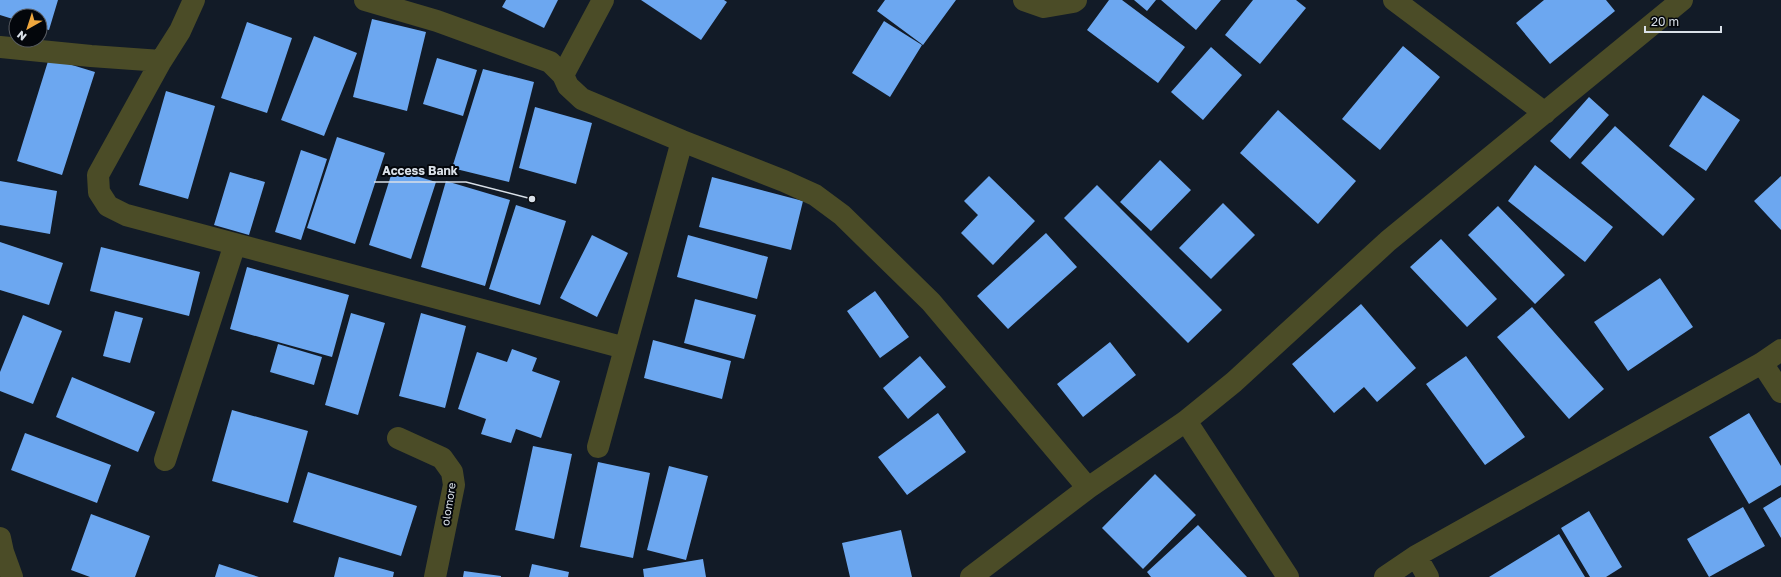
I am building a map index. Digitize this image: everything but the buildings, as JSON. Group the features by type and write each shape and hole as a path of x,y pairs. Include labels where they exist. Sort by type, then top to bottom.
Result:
{"street":[{"path":"194,0 180,31 161,61 98,175 99,192 108,206 126,214 235,244 625,348"},
{"path":"365,0 437,21 550,62 563,76 568,86 582,99 815,195 842,215 931,302 1088,488"},
{"path":"563,76 603,0"},
{"path":"1024,0 1044,7 1073,2 1076,0"},
{"path":"1394,0 1545,113"},
{"path":"971,577 1088,488 1186,421 1234,382 1388,241 1682,0"},
{"path":"0,47 161,61"},
{"path":"598,447 682,141"},
{"path":"165,460 235,244"},
{"path":"1385,577 1416,556 1762,363 1781,350"},
{"path":"1762,363 1781,392"},
{"path":"1186,421 1288,577"},
{"name":"olomore","path":"398,438 442,458 452,472 454,485 435,577"},
{"path":"1,548 12,577"},
{"path":"1416,556 1428,577"}],"place":[{"name":"Access Bank","path":"532,199"}]}
